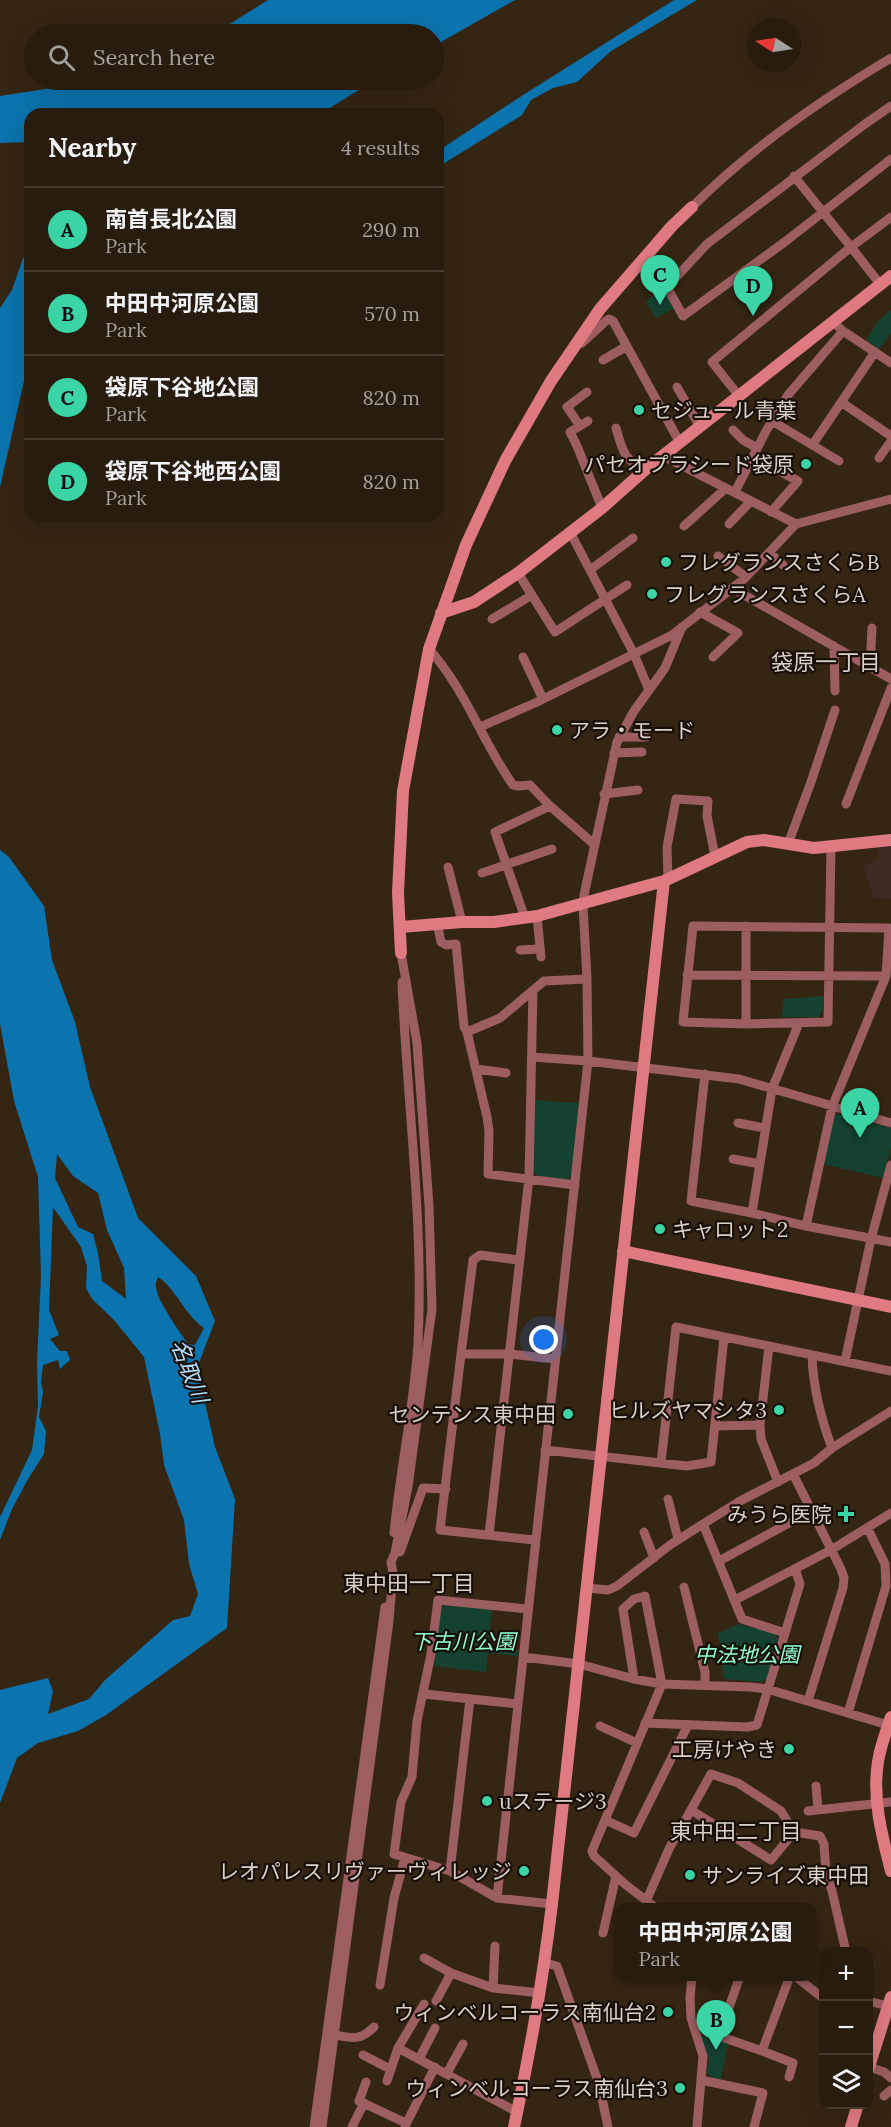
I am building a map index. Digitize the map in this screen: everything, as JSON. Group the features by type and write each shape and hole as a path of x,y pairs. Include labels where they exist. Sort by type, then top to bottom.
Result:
{"street":[{"path":"314,2127 367,1727 392,1562 418,1344 419,1246 415,1148 403,1009 398,893 403,791 429,649 466,545 505,461 551,381 600,309 672,226 716,182 844,85 891,58"},
{"path":"891,106 794,176 707,244 667,287 682,316 824,213 891,159"},
{"path":"794,176 880,284"},
{"path":"739,396 712,362 891,217"},
{"path":"684,526 731,490 772,421 838,326 891,276"},
{"path":"576,344 582,343 609,319 612,321 680,443"},
{"path":"441,613 474,602 518,573 739,396 838,326"},
{"path":"838,326 891,363"},
{"path":"603,360 627,346"},
{"path":"813,444 875,352"},
{"path":"677,387 700,427"},
{"path":"581,393 567,407 584,424 570,432 602,508"},
{"path":"842,402 891,438 879,458"},
{"path":"772,421 839,461"},
{"path":"616,428 626,456 634,466 646,470"},
{"path":"733,430 755,452 798,481 771,512"},
{"path":"663,456 796,524"},
{"path":"480,727 543,699 672,635 746,577 796,524 891,499"},
{"path":"729,524 751,501"},
{"path":"570,532 634,654 649,690"},
{"path":"590,570 633,538"},
{"path":"770,553 783,565"},
{"path":"718,556 746,577"},
{"path":"518,573 555,632 627,585"},
{"path":"732,588 891,679"},
{"path":"492,619 532,595"},
{"path":"700,612 738,633 713,657"},
{"path":"497,1898 588,1061 583,904 604,794 619,737 665,668 682,627"},
{"path":"870,667 872,628"},
{"path":"834,646 836,691"},
{"path":"429,649 443,664 513,784 530,785 550,806 595,845"},
{"path":"523,657 543,699"},
{"path":"846,804 891,688"},
{"path":"788,844 835,710"},
{"path":"619,737 646,737"},
{"path":"614,753 642,752"},
{"path":"604,794 638,790"},
{"path":"514,2127 545,1963 666,880 667,847 676,799 708,801 707,816 715,856"},
{"path":"520,950 540,953 531,917 506,863 495,832 550,806"},
{"path":"401,927 437,923 494,922 531,917 666,880 747,842 764,840 814,848 891,840"},
{"path":"806,1226 832,1107 888,970 890,928 830,926 693,926 683,1022 746,1024 828,1022 830,974 830,926 831,847"},
{"path":"482,873 552,849"},
{"path":"448,867 462,922"},
{"path":"437,923 441,942 446,945 456,944 464,1026 489,1131 488,1174 575,1185"},
{"path":"746,926 746,1024"},
{"path":"322,2127 389,1621 392,1562 408,1487 432,1309 429,1205 419,1065 401,953"},
{"path":"687,975 830,974 888,970"},
{"path":"467,1032 500,1018 544,981 587,979"},
{"path":"489,1534 529,1178 533,990"},
{"path":"752,1213 772,1089 799,1023"},
{"path":"532,1057 588,1061 739,1079 891,1123"},
{"path":"476,1069 506,1072"},
{"path":"705,1074 691,1202 891,1242"},
{"path":"738,1123 765,1128"},
{"path":"733,1159 760,1164"},
{"path":"845,1361 871,1239 891,1165"},
{"path":"623,1251 891,1307"},
{"path":"519,1260 480,1255 473,1260 440,1530 535,1540"},
{"path":"661,1463 676,1327 891,1371"},
{"path":"545,1450 687,1466 711,1462 724,1336"},
{"path":"769,1346 760,1425 761,1439 778,1482"},
{"path":"461,1354 510,1354 555,1359"},
{"path":"813,1355 817,1396 832,1448"},
{"path":"587,1588 608,1590 678,1539 814,1463 832,1448 891,1411"},
{"path":"716,1426 760,1425"},
{"path":"793,1474 844,1578 843,1588 808,1701"},
{"path":"392,1562 398,1559 423,1488 446,1489"},
{"path":"668,1499 678,1539"},
{"path":"719,1561 811,1511"},
{"path":"735,1600 831,1550 891,1513"},
{"path":"703,1524 742,1619 785,1633"},
{"path":"848,1713 886,1586 885,1564 868,1529"},
{"path":"644,1533 654,1558"},
{"path":"645,1723 757,1725 800,1584 795,1569"},
{"path":"684,1587 705,1671 705,1685"},
{"path":"634,1679 623,1609 634,1599 645,1596 662,1684 592,1851 594,1856 616,1876 651,1903"},
{"path":"527,1609 438,1600 424,1694 417,1721 412,1778 401,1802 394,1854 450,1871 497,1898 552,1904"},
{"path":"523,1657 579,1664 662,1684 767,1689 848,1713 890,1721 878,1760 878,1802 881,1831 891,1870"},
{"path":"424,1694 518,1704"},
{"path":"450,1871 470,1699"},
{"path":"605,1820 634,1833 688,1725"},
{"path":"600,1726 638,1743"},
{"path":"647,1899 669,1849 711,1774 738,1783 781,1811 794,1833"},
{"path":"816,1786 813,1811 891,1802"},
{"path":"691,1810 771,1860 794,1833"},
{"path":"794,1833 820,1836 824,1844 826,1873 845,1947"},
{"path":"380,1985 394,1898 405,1858"},
{"path":"603,1933 616,1876"},
{"path":"493,1988 495,1946"},
{"path":"424,1958 451,1973 493,1988 540,1993"},
{"path":"545,1963 557,1966 599,2084 608,2127"},
{"path":"436,2001 451,1973"},
{"path":"692,1981 691,2018 703,2056 697,2127"},
{"path":"739,1981 719,2036 793,2063 789,2077"},
{"path":"762,2051 788,1981"},
{"path":"800,1981 819,1995"},
{"path":"873,2002 890,2003 873,2056"},
{"path":"387,2081 398,2048 424,2004"},
{"path":"335,2035 357,2038 366,2035 374,2027"},
{"path":"419,2058 435,2028"},
{"path":"447,2073 463,2044"},
{"path":"398,2048 517,2112"},
{"path":"363,2055 390,2069"},
{"path":"366,2082 359,2101 405,2125 435,2067"},
{"path":"873,2069 884,2072 891,2078"},
{"path":"701,2080 763,2093 754,2127"},
{"path":"352,2127 364,2103"},
{"path":"851,2127 856,2109"}],"shaded area":[{"path":"891,845 891,899 874,898 863,867 879,858 878,846"}],"green space":[{"path":"662,287 674,308 656,318 646,302"},
{"path":"891,310 891,333 879,349 866,340 879,320"},
{"path":"823,996 823,1009 819,1017 782,1017 784,999"},
{"path":"535,1100 579,1103 572,1173 568,1180 538,1176 533,1171"},
{"path":"834,1113 891,1128 891,1148 883,1178 823,1164"},
{"name":"下古川公園","path":"446,1604 492,1609 488,1646 518,1650 517,1656 488,1653 486,1672 434,1666 441,1608"},
{"name":"中法地公園","path":"739,1624 774,1633 778,1639 769,1676 762,1682 724,1679 718,1633"},
{"path":"698,2035 717,2038 728,2043 721,2079 707,2074 709,2058"}],"water":[{"path":"268,0 515,0 444,40 444,24 230,24"},
{"path":"674,0 697,0 611,51 577,82 553,88 531,100 522,115 444,163 444,147"},
{"path":"39,90 359,90 330,108 24,108 24,142 0,143 0,96"},
{"path":"23,258 24,381 0,487 0,308 12,290"},
{"name":"名取川","path":"0,850 9,857 44,906 52,960 75,1022 90,1087 138,1218 196,1276 215,1321 197,1368 215,1447 235,1499 227,1628 106,1715 78,1731 38,1743 17,1758 0,1803 0,1690 48,1678 53,1691 48,1714 89,1699 105,1680 173,1620 190,1616 198,1594 189,1564 184,1520 164,1465 144,1357 114,1320 92,1299 86,1288 87,1266 81,1247 53,1207 49,1310 59,1335 50,1339 60,1351 67,1351 70,1360 60,1369 58,1360 43,1365 41,1382 43,1392 39,1417 46,1431 44,1454 12,1509 0,1540 0,1517 32,1450 38,1406 37,1362 41,1276 38,1177 14,1101 0,1024","holes":["57,1154 73,1176 98,1193 107,1230 124,1268 126,1299 102,1281 93,1234 78,1227 55,1178","158,1277 165,1282 191,1316 204,1328 195,1345 188,1344 164,1308 157,1293"]}],"place":[{"name":"袋原下谷地公園","path":"660,305"},
{"name":"袋原下谷地西公園","path":"753,316"},
{"name":"セジュール青葉","path":"639,410"},
{"name":"パセオプラシード袋原","path":"806,464"},
{"name":"フレグランスさくらB","path":"666,562"},
{"name":"フレグランスさくらA","path":"652,594"},
{"name":"アラ・モード","path":"557,730"},
{"name":"南首長北公園","path":"860,1138"},
{"name":"キャロット2","path":"660,1229"},
{"name":"ヒルズヤマシタ3","path":"779,1410"},
{"name":"センテンス東中田","path":"568,1414"},
{"name":"みうら医院","path":"846,1514"},
{"name":"工房けやき","path":"789,1749"},
{"name":"uステージ3","path":"487,1801"},
{"name":"レオパレスリヴァーヴィレッジ","path":"524,1871"},
{"name":"サンライズ東中田","path":"690,1875"},
{"name":"ウィンベルコーラス南仙台2","path":"668,2012"},
{"name":"中田中河原公園","path":"716,2050"},
{"name":"ウィンベルコーラス南仙台3","path":"680,2088"}],"district":[{"name":"袋原一丁目","path":"826,662"},
{"name":"東中田一丁目","path":"409,1583"},
{"name":"東中田二丁目","path":"736,1831"}]}
